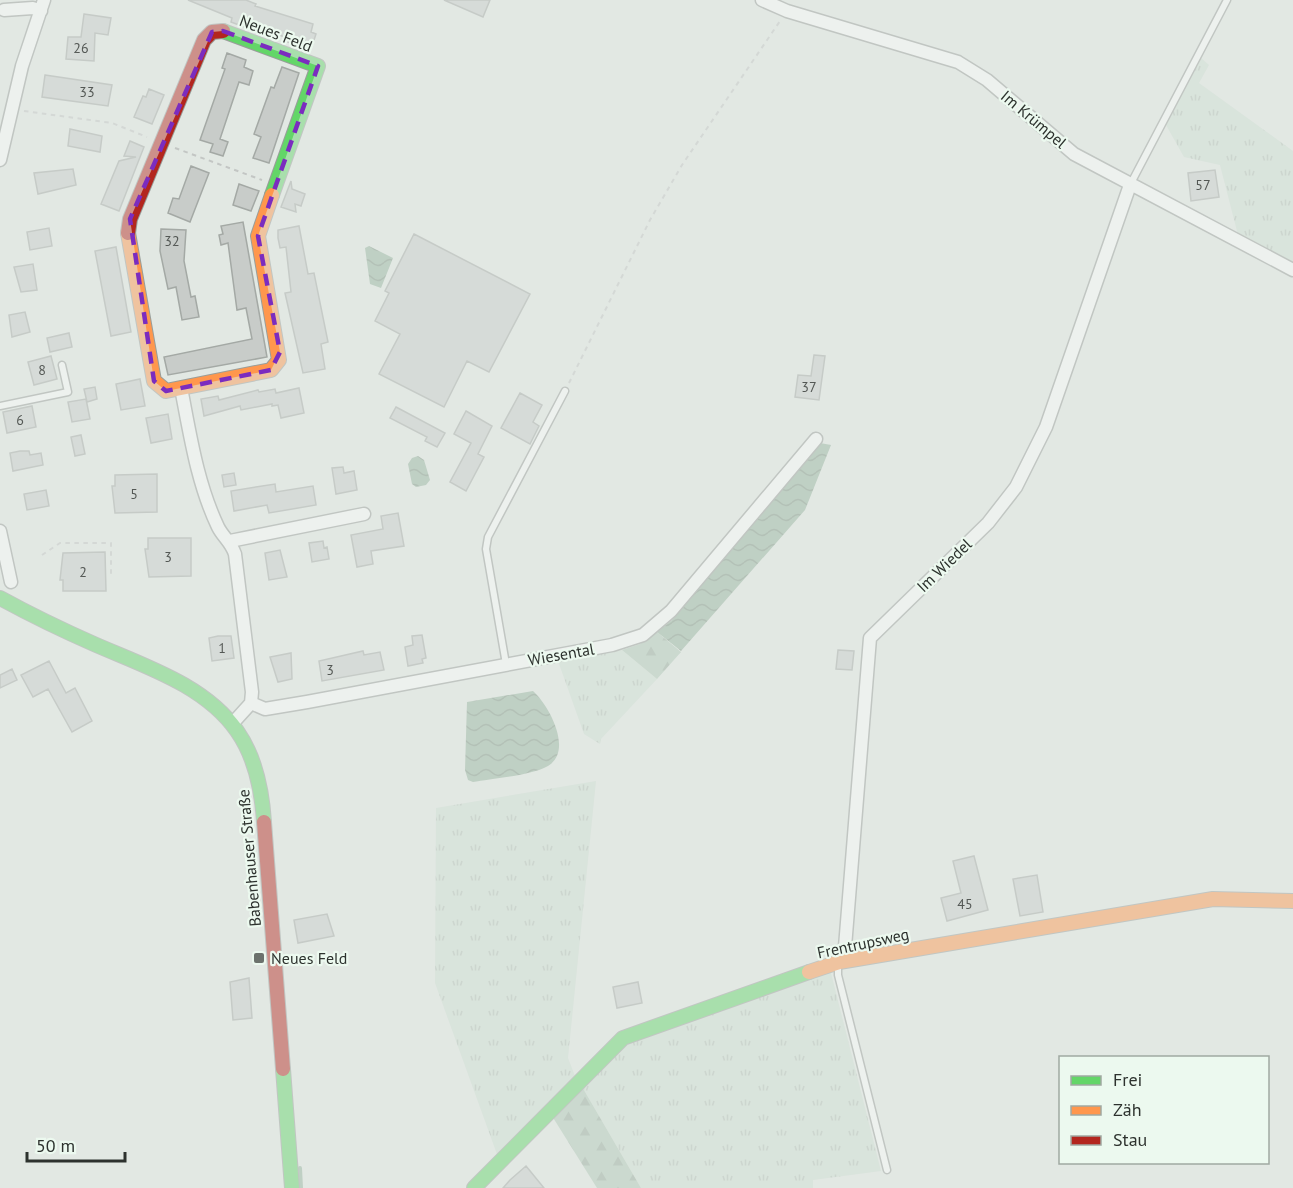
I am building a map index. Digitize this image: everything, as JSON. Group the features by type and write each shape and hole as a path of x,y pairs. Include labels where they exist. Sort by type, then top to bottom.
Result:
{"street":[{"name":"Im Krümpel","path":"762,0 787,11 958,62 987,80 1074,154 1293,270"},
{"path":"4,10 43,5"},
{"path":"0,160 11,109 43,5"},
{"name":"Neues Feld","path":"223,31 318,66 258,236 279,360 271,370 166,391 154,381 128,235 130,219 161,142 204,40 212,32 223,31"},
{"name":"Im Wiedel","path":"839,962 845,947 870,638 988,523 1016,487 1046,427 1130,185"},
{"path":"181,388 192,446 203,487 219,529 230,541 234,554 252,692 250,703 232,724"},
{"name":"Wiesental","path":"250,703 265,709 612,645 643,635 671,611 816,439"},
{"path":"230,541 364,514"},
{"path":"0,531 11,582"},
{"name":"Babenhauser Straße","path":"0,598 25,613 182,686 207,700 232,724 253,758 261,790 292,1188"},
{"name":"Frentrupsweg","path":"474,1188 623,1038 839,962 1213,899 1293,901"}],"lane":[{"path":"1130,185 1227,0"},
{"path":"0,406 68,392 62,365"},
{"path":"506,663 486,549 488,537 565,391"},
{"path":"839,962 838,975 887,1170"}],"path":[{"path":"565,391 650,220 682,165 787,11"},
{"path":"11,109 112,123 276,185"},
{"path":"42,555 60,543 111,543 111,576"}],"highlighted area":[{"path":"223,31 318,66 258,236 280,352 271,370 166,391 154,381 130,219 212,32"}],"green space":[{"path":"1201,58 1209,65 1199,83 1293,151 1293,264 1238,235 1220,165 1184,157 1166,125"},
{"path":"657,632 681,652 657,679 622,650 640,644"},
{"path":"622,650 657,679 601,739 600,744 584,734 558,661"},
{"path":"596,781 568,1058 575,1076 498,1157 435,983 436,808"},
{"path":"830,969 881,1171 813,1180 813,1188 641,1188 581,1085 624,1042"},
{"path":"581,1085 641,1188 597,1188 552,1116"}],"water":[{"path":"369,246 393,258 381,288 370,284 365,248"},
{"path":"820,443 831,445 805,510 681,651 657,632 672,620"},
{"path":"418,456 424,460 430,480 426,485 416,487 412,484 408,464 412,458"},
{"path":"533,691 546,707 556,729 559,740 554,760 540,770 473,782 468,780 465,770 467,702"}],"building":[{"path":"188,0 246,0 256,4 255,6 313,24 311,32 316,34 312,46 306,44 305,48 288,42 290,39 249,24 247,28 231,22 232,18"},
{"path":"444,0 490,0 483,17"},
{"path":"84,14 111,18 108,35 95,33 94,61 66,59 68,37 81,37"},
{"path":"227,53 246,60 244,67 253,71 249,85 239,82 220,139 228,142 223,156 210,152 213,144 200,140 225,69 222,68"},
{"path":"282,67 299,73 269,163 253,158 261,137 254,134 271,87 274,88"},
{"path":"45,75 112,85 108,106 42,97"},
{"path":"149,89 164,95 152,124 134,117 143,96 146,97"},
{"path":"70,129 102,136 100,152 68,146"},
{"path":"130,141 144,147 119,211 101,204 119,161 136,157 124,156"},
{"path":"191,166 209,173 190,222 168,213 173,198 179,199"},
{"path":"73,169 76,185 38,194 34,173"},
{"path":"1215,170 1219,197 1191,201 1188,173"},
{"path":"291,181 292,189 305,194 301,206 295,204 296,212 281,207"},
{"path":"239,184 259,191 251,211 233,205"},
{"path":"243,222 267,357 168,375 164,357 252,339 246,308 237,310 228,243 221,245 219,235 223,234 221,226"},
{"path":"299,226 308,274 314,273 328,342 321,344 325,369 303,373 285,293 291,292 286,247 280,248 278,238 278,230"},
{"path":"49,228 52,246 30,250 27,232"},
{"path":"161,229 186,230 184,261 191,297 195,296 199,317 182,320 176,287 168,289 160,251"},
{"path":"414,234 530,294 489,372 467,361 444,407 379,374 400,334 375,321 389,293 385,291"},
{"path":"116,247 131,332 111,336 95,251"},
{"path":"33,264 37,290 21,292 14,267"},
{"path":"25,312 30,332 12,337 9,315"},
{"path":"69,333 72,347 50,352 47,338"},
{"path":"814,355 825,356 819,400 795,397 798,375 811,376"},
{"path":"51,356 57,379 34,385 28,362"},
{"path":"140,379 145,406 121,410 116,384"},
{"path":"95,387 97,399 87,402 84,389"},
{"path":"299,388 304,413 281,418 278,405 272,406 272,404 241,410 240,406 204,416 201,399 218,396 219,400 258,390 259,392 275,389 276,393"},
{"path":"520,393 542,405 533,422 539,426 530,444 501,428"},
{"path":"86,399 90,419 72,422 68,402"},
{"path":"32,406 36,427 7,433 3,412"},
{"path":"396,407 445,433 437,447 425,441 427,437 390,418"},
{"path":"466,411 492,426 478,454 484,457 466,491 450,482 471,443 454,434"},
{"path":"168,414 172,439 151,443 146,418"},
{"path":"81,435 85,454 75,456 71,437"},
{"path":"29,451 30,455 41,453 43,465 13,471 10,453"},
{"path":"343,467 344,473 354,471 357,490 336,494 332,468"},
{"path":"234,473 236,485 224,487 222,475"},
{"path":"157,474 157,512 115,513 112,486 115,486 115,475"},
{"path":"275,484 276,492 313,486 316,505 269,513 267,505 234,511 231,491"},
{"path":"46,490 49,506 27,510 24,494"},
{"path":"398,513 404,546 371,551 373,564 357,567 351,535 383,529 381,516"},
{"path":"148,538 191,538 191,576 149,577 145,549 148,549"},
{"path":"323,541 324,548 327,547 329,559 312,562 309,543"},
{"path":"280,550 287,577 269,580 265,553"},
{"path":"105,552 106,591 63,591 63,580 60,580 63,553"},
{"path":"422,635 426,658 422,659 423,663 408,666 405,647 413,645 412,636"},
{"path":"231,636 234,658 212,661 209,638"},
{"path":"838,650 854,651 852,670 836,669"},
{"path":"363,651 364,655 380,652 384,670 322,681 319,661"},
{"path":"291,653 292,679 278,682 270,657"},
{"path":"49,661 66,693 75,688 92,721 72,732 48,689 33,697 21,675"},
{"path":"12,669 17,680 0,688 0,675"},
{"path":"974,856 988,910 947,921 941,898 961,893 953,861"},
{"path":"1037,875 1043,912 1020,916 1013,879"},
{"path":"327,914 334,936 298,943 294,920"},
{"path":"249,978 252,1018 233,1020 230,982"},
{"path":"638,982 642,1003 617,1008 613,987"},
{"path":"526,1166 544,1188 503,1188 510,1180"}],"waterway":[{"path":"300,1168 301,1188"}],"traffic: fast":[{"path":"223,31 318,66 272,195"},
{"path":"0,598 70,633 172,678 208,701 224,715 244,741 260,786 264,822"},
{"path":"474,1188 623,1038 809,972"},
{"path":"283,1069 292,1188"}],"traffic: slow":[{"path":"128,233 154,381 166,391 271,370 279,360 258,236 272,195"},
{"path":"809,972 839,962 1213,899 1293,901"}],"traffic: jam":[{"path":"128,233 130,219 204,40 212,32 223,31"},
{"path":"264,822 283,1069"}],"place":[{"name":"Neues Feld","path":"259,958"}]}
